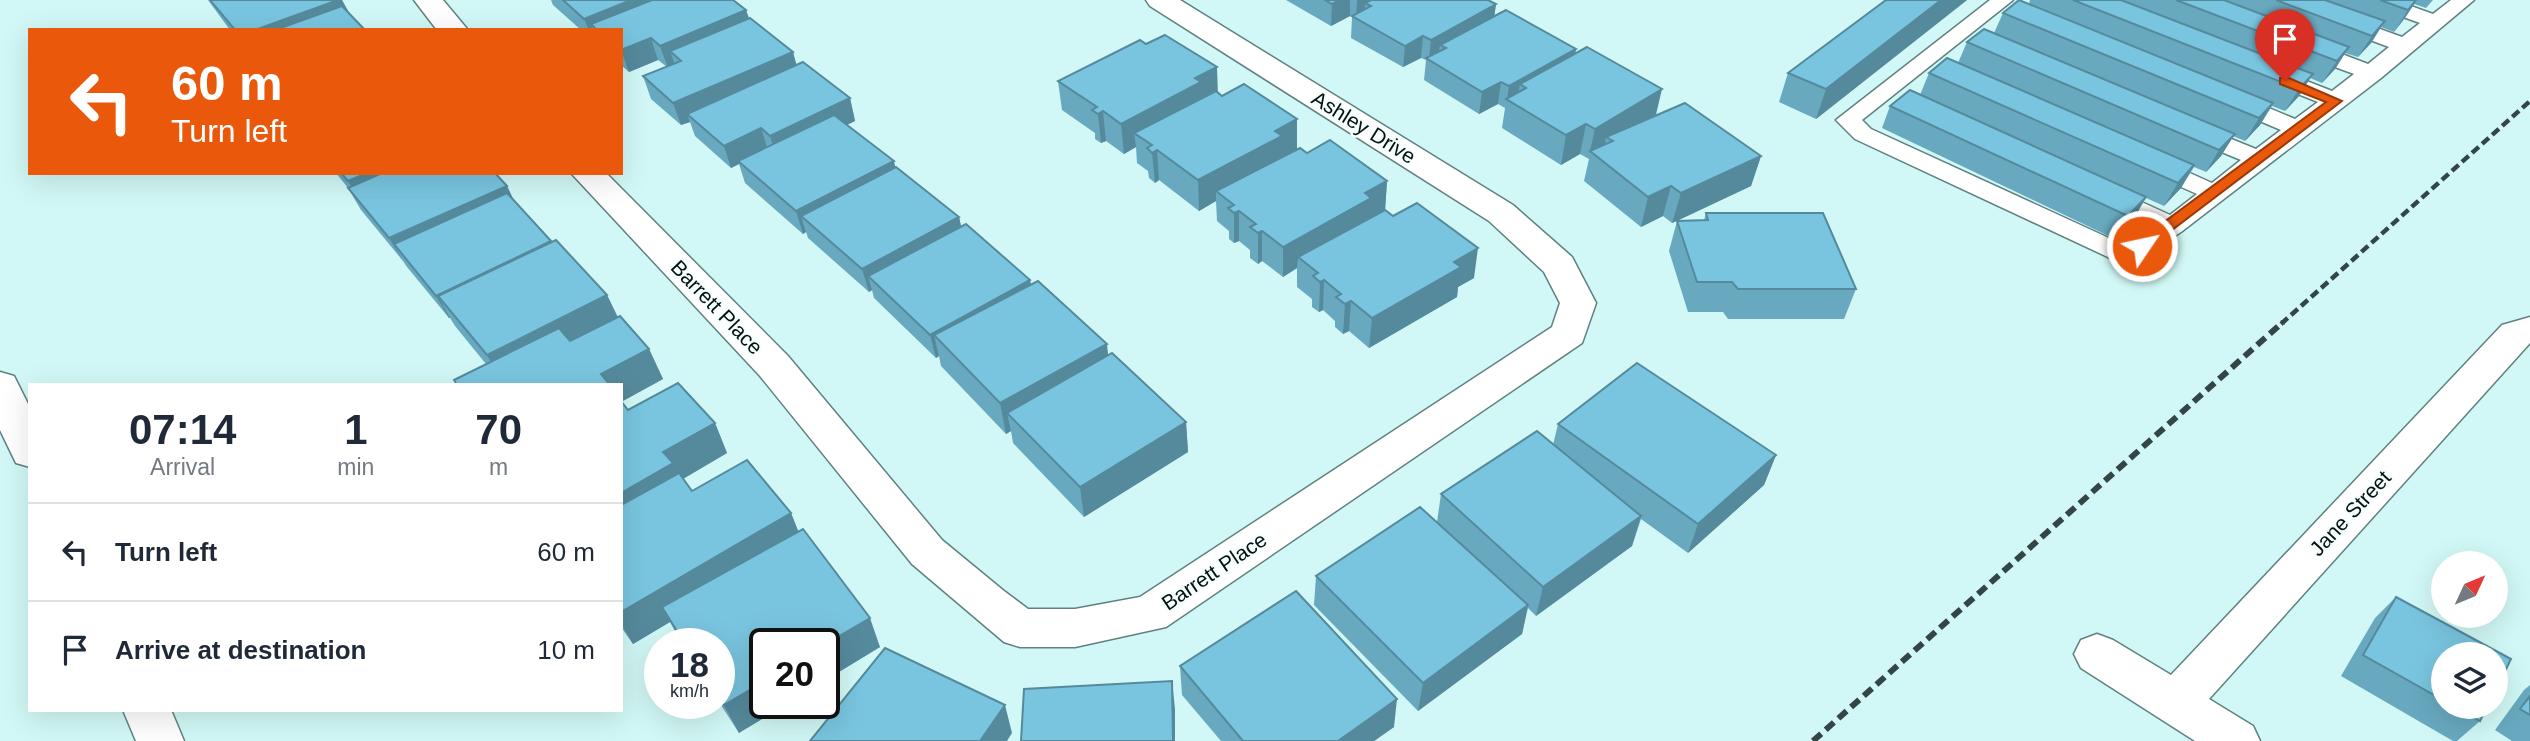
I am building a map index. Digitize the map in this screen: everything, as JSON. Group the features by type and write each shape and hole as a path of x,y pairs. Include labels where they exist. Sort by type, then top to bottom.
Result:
{"street":[{"path":"428,0 451,28"},
{"name":"Ashley Drive","path":"1160,0 1501,214 1559,265"},
{"name":"Barrett Place","path":"589,175 774,366 927,552 1020,628 1075,628 1150,614 1492,387 1569,334 1578,303 1559,265"},
{"name":"Jane Street","path":"2175,703 2515,334 2530,330"},
{"path":"0,386 28,448"},
{"path":"2097,654 2236,741"},
{"path":"148,712 160,741"}],"lane":[{"path":"2280,0 2405,46"},
{"path":"2374,0 2437,22"},
{"path":"2021,16 1999,3 1848,120 1863,134 2125,256 2172,226 2464,0"},
{"path":"1960,33 1985,44"},
{"path":"2282,39 2373,73"},
{"path":"1923,61 1949,73"},
{"path":"2246,66 2336,101"},
{"path":"1882,93 1908,104"},
{"path":"2211,93 2299,129"},
{"path":"2172,123 2259,159"},
{"path":"2126,153 2215,193"},
{"path":"2084,185 2172,226"}],"building":[{"path":"210,0 338,0 261,28 233,28"},
{"path":"563,0 631,0 584,19"},
{"path":"652,0 733,0 746,10 660,46 651,38 623,49 623,28 595,28 591,24"},
{"path":"1371,0 1488,0 1496,4 1431,40 1423,36 1405,46 1352,16 1371,6 1365,3"},
{"path":"1886,0 1941,0 1826,89 1788,73"},
{"path":"2019,0 2273,103 2259,118 2003,13"},
{"path":"2073,0 2121,0 2313,74 2299,89"},
{"path":"2176,0 2224,0 2349,47 2337,61"},
{"path":"2276,0 2325,0 2385,21 2372,36"},
{"path":"2380,0 2416,0 2408,10"},
{"path":"342,6 363,28 281,28"},
{"path":"1506,10 1576,49 1509,86 1501,82 1482,92 1426,58 1446,48 1440,45"},
{"path":"750,18 793,52 673,103 643,76 681,61 670,51"},
{"path":"1984,29 2235,134 2219,150 1967,42"},
{"path":"1165,35 1217,67 1195,78 1201,82 1121,124 1103,111 1098,114 1092,110 1097,107 1058,81 1140,40 1146,44"},
{"path":"1587,47 1662,89 1595,129 1586,124 1566,135 1506,99 1526,88 1520,84"},
{"path":"1947,58 2194,165 2178,183 1929,73"},
{"path":"803,62 850,98 770,136 761,128 724,146 687,114"},
{"path":"1244,84 1297,119 1275,131 1282,136 1198,180 1157,150 1152,153 1147,148 1152,145 1134,133 1216,91 1222,96"},
{"path":"1910,90 2146,197 2128,216 1890,106"},
{"path":"1685,103 1761,156 1681,193 1671,186 1648,197 1590,151 1613,141 1606,137"},
{"path":"834,115 894,161 796,211 738,161"},
{"path":"1330,140 1387,181 1365,193 1371,198 1283,247 1262,231 1258,233 1250,227 1256,224 1239,211 1234,213 1228,208 1234,205 1216,191 1300,148 1307,153"},
{"path":"896,167 959,217 862,269 801,216"},
{"path":"343,175 362,175 348,181"},
{"path":"377,175 497,175 507,186 389,238 348,188"},
{"path":"507,193 551,241 436,296 394,244"},
{"path":"1417,203 1478,248 1454,262 1461,267 1372,318 1351,301 1345,304 1336,297 1341,294 1324,280 1320,282 1313,276 1318,273 1298,257 1385,210 1393,216"},
{"path":"1706,213 1823,213 1856,289 1738,289 1732,282 1697,282 1677,221 1708,220"},
{"path":"966,224 1030,280 930,335 868,276"},
{"path":"556,240 607,295 487,355 438,296"},
{"path":"1038,281 1107,344 1000,403 934,335"},
{"path":"620,316 649,349 601,374 608,383 456,383 454,380 559,328 570,341"},
{"path":"1112,353 1186,422 1080,487 1007,413"},
{"path":"1637,363 1776,455 1698,524 1558,424"},
{"path":"678,383 715,423 663,452 673,463 623,492 623,404 628,410"},
{"path":"1537,431 1641,516 1543,587 1441,494"},
{"path":"747,460 791,513 623,611 623,504 679,473 692,491"},
{"path":"1420,507 1528,605 1423,683 1316,576"},
{"path":"803,529 870,618 840,636 840,628 749,628 749,690 735,699 735,628 675,628 662,607"},
{"path":"1296,591 1397,699 1338,741 1243,741 1180,666"},
{"path":"2396,597 2431,616 2431,628 2454,628 2479,642 2431,642 2431,693 2363,655"},
{"path":"885,648 1005,705 980,741 810,741 828,719 840,719 840,704"},
{"path":"1172,681 1173,741 1021,741 1024,689"},
{"path":"2530,696 2530,715 2520,709"}],"railway":[{"path":"2281,324 2530,101"},
{"path":"1813,741 2283,322"}],"route":[{"path":"2142,246 2159,236 2336,101 2285,81"}]}
